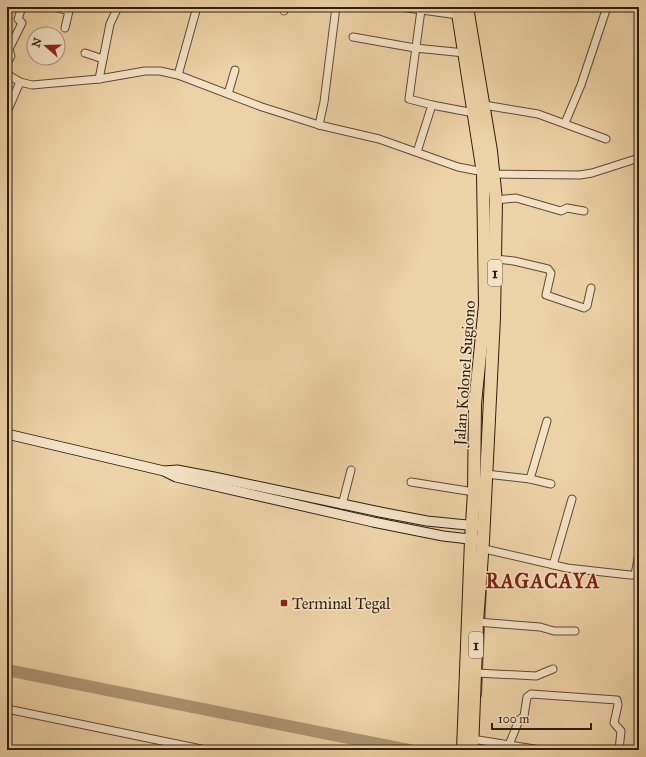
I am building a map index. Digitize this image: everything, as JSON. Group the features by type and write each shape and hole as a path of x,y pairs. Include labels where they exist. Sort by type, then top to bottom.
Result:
{"highway":[{"name":"Jalan Kolonel Sugiono","path":"461,10 465,53 474,113 489,174 485,305 475,404 474,492 478,526"},
{"name":"1","path":"461,10 484,104 489,174 496,200 490,475 478,526 480,546 479,622 481,673 467,746"},
{"name":"1","path":"467,746 480,546"}],"main road":[{"path":"7,434 164,471 176,477 480,546"},
{"path":"164,471 177,470 214,476 393,515 478,526"},
{"path":"392,526 393,515"}],"street":[{"path":"7,63 11,56 9,49 22,23 18,19 22,7"},
{"path":"54,7 69,11 65,26"},
{"path":"99,79 110,24 118,7"},
{"path":"178,75 197,7"},
{"path":"319,125 324,102 336,7"},
{"path":"400,7 421,10 461,10"},
{"path":"565,123 581,85 608,7"},
{"path":"421,10 409,99 474,113"},
{"path":"353,37 415,48 465,53"},
{"path":"85,53 103,59"},
{"path":"228,94 235,70"},
{"path":"7,74 20,82 32,85 99,79 145,71 160,71 178,75 262,107 319,125 379,139 458,167 489,174 580,175 592,173 639,158"},
{"path":"7,112 20,82"},
{"path":"484,104 538,114 606,139"},
{"path":"417,152 432,105"},
{"path":"496,200 516,198 561,211 567,208 584,212"},
{"path":"495,259 514,261 548,269 551,273 546,296 577,306 586,308 591,288"},
{"path":"530,479 547,421"},
{"path":"342,505 351,470"},
{"path":"490,475 530,479 551,484"},
{"path":"411,482 474,492"},
{"path":"553,565 572,499"},
{"path":"480,546 553,565 600,573 637,575 639,553"},
{"path":"479,622 545,628 554,631 574,631"},
{"path":"481,673 536,676 553,669"},
{"path":"509,745 519,720 524,716 527,696 531,694 617,700 618,705 614,723 621,732 619,750"},
{"path":"7,709 206,750"},
{"path":"467,746 509,745 540,750"}],"waterway":[{"path":"482,671 487,566"},
{"path":"7,670 409,750"},
{"path":"481,696 482,676"}],"place":[{"name":"Terminal Tegal","path":"284,603"}],"district":[{"name":"RAGACAYA","path":"543,581"}]}
